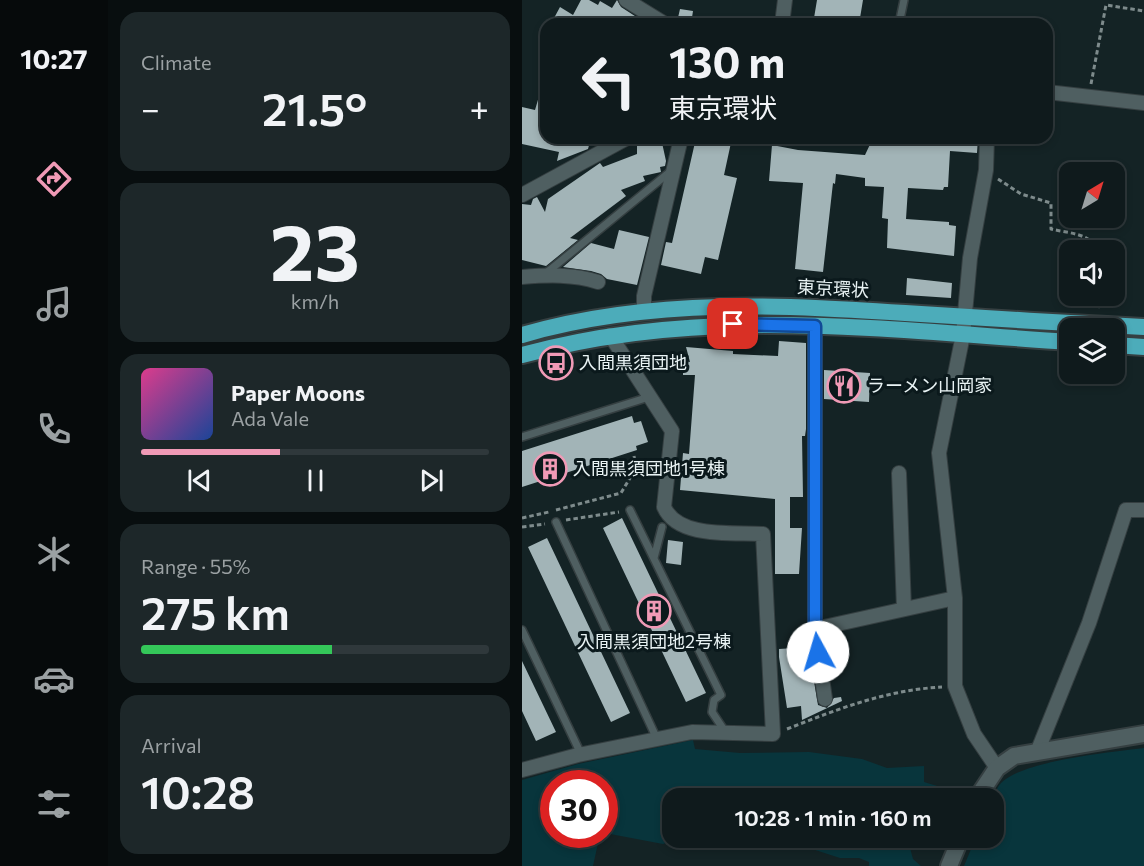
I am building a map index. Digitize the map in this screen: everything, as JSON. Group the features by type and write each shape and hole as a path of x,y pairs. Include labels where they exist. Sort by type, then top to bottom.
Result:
{"highway":[{"name":"東京環状","path":"522,335 586,319 644,311 783,306 1144,327"},
{"name":"東京環状","path":"522,355 610,335 695,325 815,326 1059,341"},
{"path":"1125,346 1144,347"}],"street":[{"path":"783,18 785,0"},
{"path":"635,3 656,18"},
{"path":"1053,93 1144,103"},
{"path":"522,195 616,144"},
{"path":"644,311 644,296 680,144"},
{"path":"987,144 986,170 970,258 963,335 939,453 955,598 956,686 974,734 997,768"},
{"path":"522,277 545,274 598,282"},
{"path":"815,326 815,629 825,699"},
{"path":"522,770 581,754 692,732 773,734 763,534 705,530 679,525 668,514 664,507 672,431 610,335"},
{"path":"899,473 904,609"},
{"path":"1038,750 1089,623 1126,510 1144,510"},
{"path":"815,629 955,598"},
{"path":"983,788 997,768 1014,756 1038,750 1096,744 1144,734"},
{"path":"949,866 956,848"}],"lane":[{"path":"900,18 904,0"},
{"path":"545,274 674,169"},
{"path":"522,437 649,397"},
{"path":"630,510 721,695 714,700 712,712 726,733"},
{"path":"556,522 657,739"},
{"path":"654,558 662,527"},
{"path":"522,630 581,754"}],"path":[{"path":"1088,98 1106,5 1144,11"},
{"path":"986,170 1021,194 1051,203 1051,229 1083,236 1089,240"},
{"path":"634,456 636,468"},
{"path":"522,518 621,493 636,468 656,457"},
{"path":"522,527 630,510"},
{"path":"773,734 871,698 909,689 956,686"}],"shaded area":[{"path":"693,740 695,749 740,753 809,752 862,759 887,768 924,766 924,782 944,788 662,788 662,844 618,835 618,770 557,770"},
{"path":"1144,748 1144,866 964,866 971,848 1004,848 1004,788 997,788 1007,778 1043,764"},
{"path":"540,775 540,848 597,848 593,866 522,866 522,780"},
{"path":"809,848 910,848 913,859 921,866 869,866 869,862 859,858 840,858"}],"building":[{"path":"581,0 589,0 598,5 600,1 612,8 617,0 621,7 638,18 554,18 560,7 573,15"},
{"path":"817,0 863,0 860,18 814,18"},
{"path":"680,9 693,11 692,18 678,18"},
{"path":"540,93 540,144 589,144 588,149 557,161 559,152 522,144 522,107 535,110"},
{"path":"637,144 662,144 665,166 660,167 661,172 643,176 645,181 621,190 626,196 570,238 578,240 546,266 522,260 522,204 531,205 533,199 537,197 545,212 548,199 600,163 603,167 637,154"},
{"path":"695,144 731,144 724,175 737,178 718,260 705,257 701,274 661,265 666,242 672,243"},
{"path":"870,144 978,144 977,153 950,151 948,187 944,187 943,190 908,188 906,219 949,222 949,225 956,226 954,256 887,248 888,219 882,218 884,187 865,186 865,178 836,174 823,272 795,269 803,183 769,181 772,145 798,150 865,155"},
{"path":"619,230 649,237 637,285 607,279 591,271 563,267 591,243 614,249"},
{"path":"907,278 952,283 951,298 906,295"},
{"path":"779,341 806,343 806,429 805,436 802,436 803,497 790,497 790,528 802,528 799,574 775,574 775,499 680,490 683,453 689,454 695,375 683,375 683,361 690,362 686,347 733,351 733,354 778,356"},
{"name":"ラーメン山岡家","path":"824,370 870,373 869,402 824,399"},
{"name":"入間黒須団地1号棟","path":"632,416 634,423 641,421 648,442 636,446 637,450 522,487 522,451"},
{"name":"入間黒須団地2号棟","path":"622,518 706,693 686,702 603,528"},
{"path":"547,538 630,713 611,722 528,547"},
{"path":"668,540 683,542 681,565 666,563"},
{"path":"794,648 795,654 809,652 818,705 827,708 834,698 841,697 842,701 802,720 801,706 787,708 779,657 779,649"},
{"path":"522,661 556,732 536,741 522,711"}],"place":[{"name":"入間黒須団地","path":"556,363"},
{"name":"ラーメン山岡家","path":"844,386"},
{"name":"入間黒須団地1号棟","path":"550,469"},
{"name":"入間黒須団地2号棟","path":"654,611"}],"route":[{"path":"733,324 815,326 815,629 818,652"}]}
